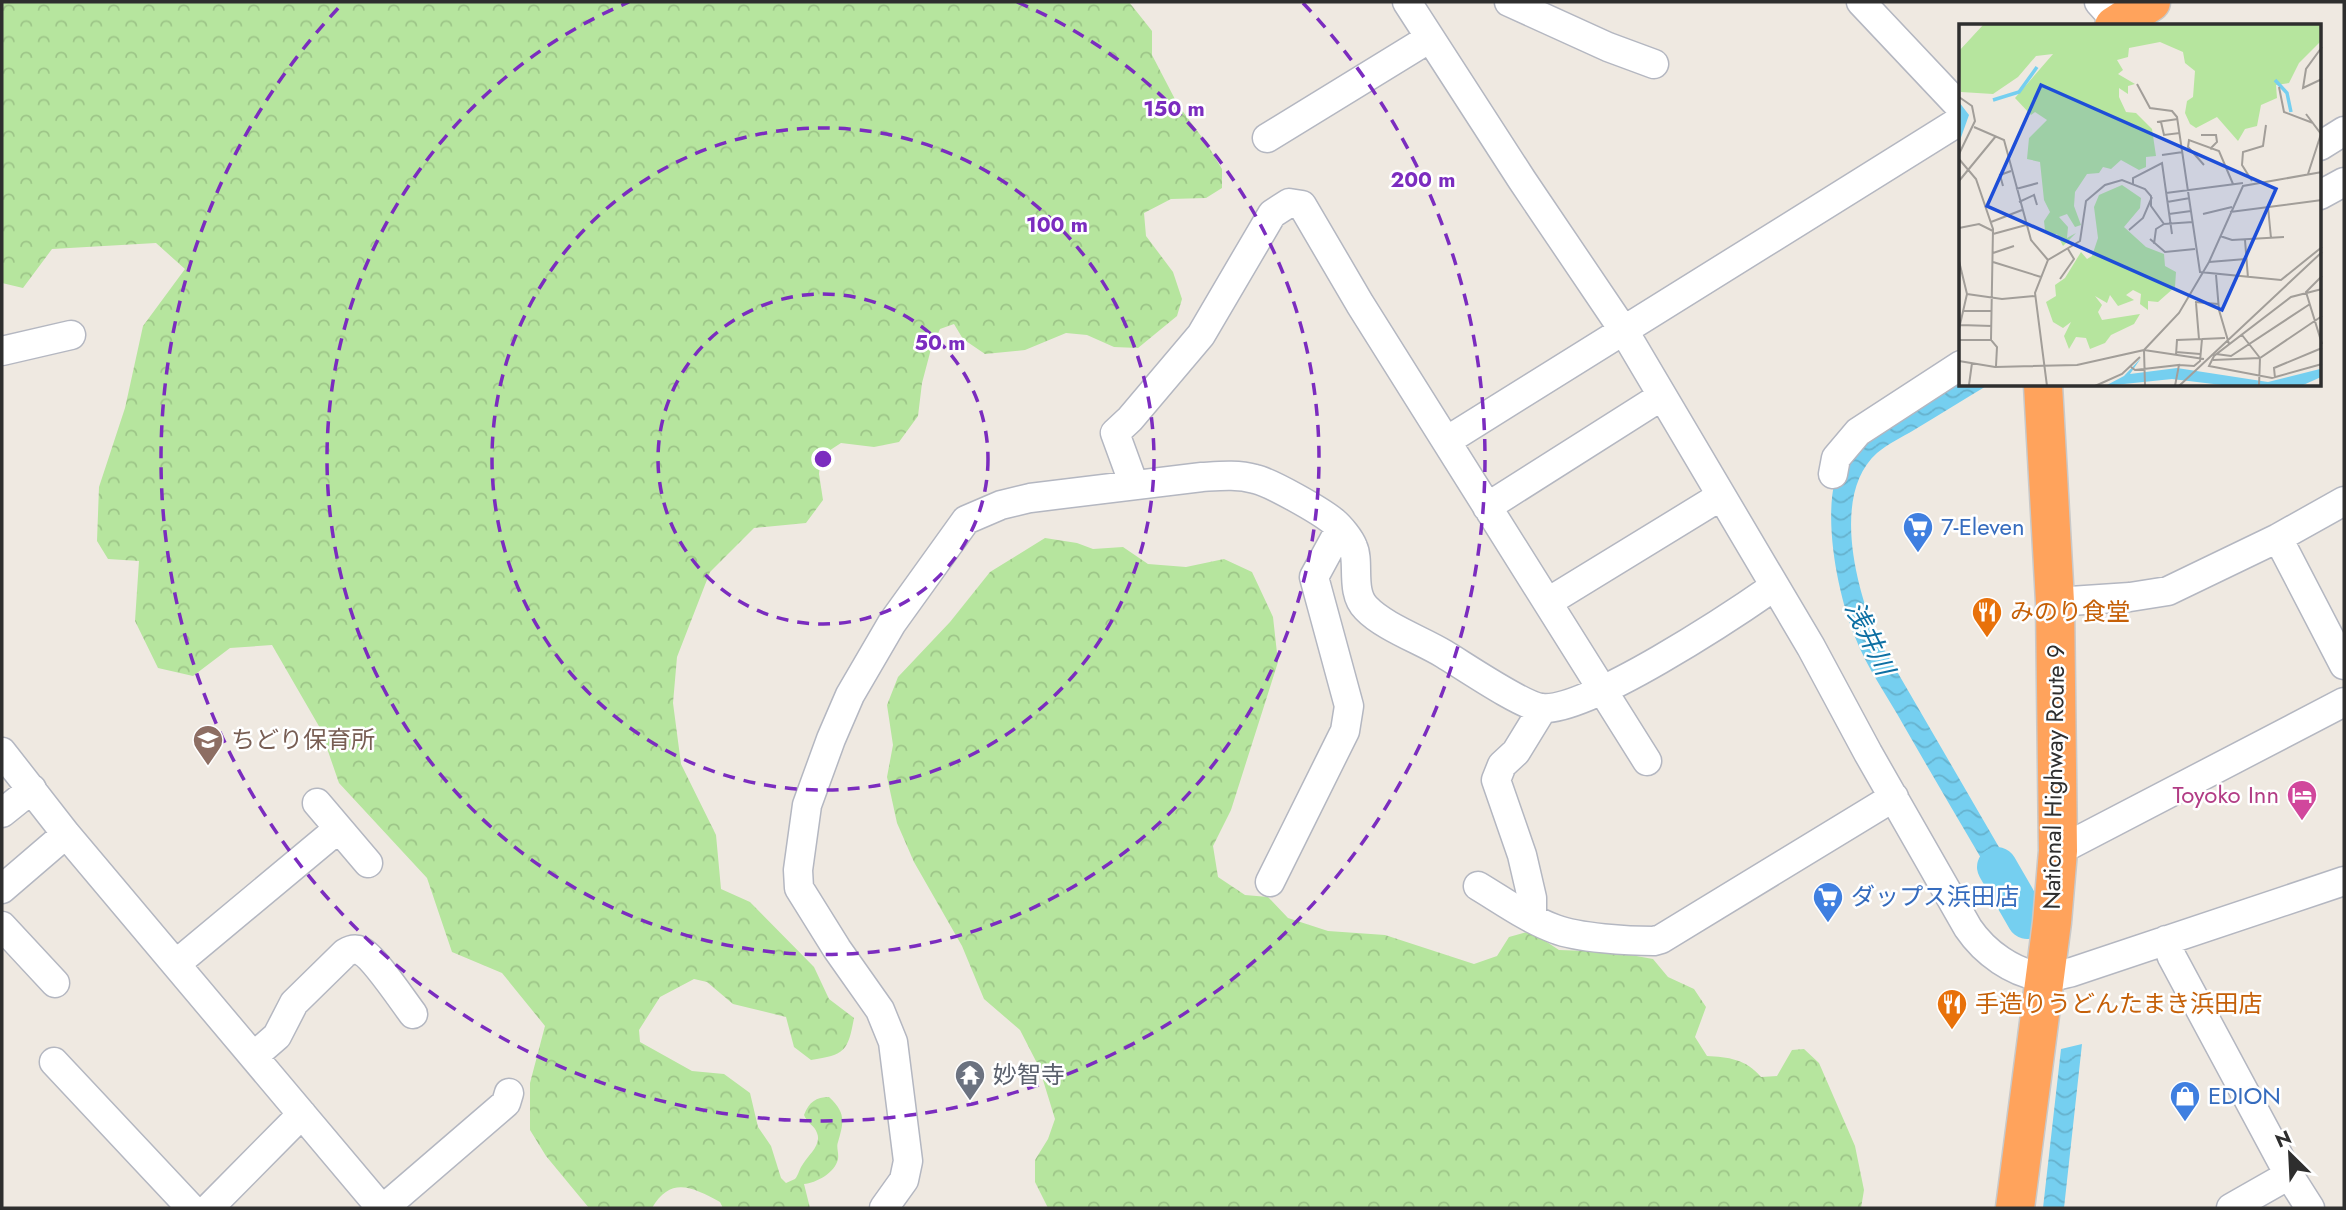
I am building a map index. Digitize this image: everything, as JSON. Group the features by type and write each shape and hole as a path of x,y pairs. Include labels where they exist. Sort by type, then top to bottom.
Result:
{"highway":[{"path":"2110,17 2151,2"},
{"name":"National Highway Route 9","path":"2015,1208 2052,922 2058,851 2055,601 2043,387"}],"street":[{"path":"1407,2 1522,180 1625,331 1775,586 1968,928 1982,947 2007,964 2045,977 2072,972 2344,881"},
{"path":"1509,2 1608,47 1654,64"},
{"path":"1861,2 1959,106"},
{"path":"1267,138 1430,38"},
{"path":"1448,440 1959,121"},
{"path":"2322,145 2344,131"},
{"path":"2322,194 2344,182"},
{"path":"1133,485 1115,433 1201,335 1272,214 1289,203 1302,205 1360,304 1448,440 1487,507 1647,761"},
{"path":"2,351 71,335"},
{"path":"1833,474 1836,458 1858,432 1959,366"},
{"path":"1487,507 1662,396"},
{"path":"884,1208 904,1180 908,1161 894,1042 880,1010 831,940 799,888 798,870 807,804 850,695 909,599 966,520 1001,505 1030,498 1229,475 1256,479 1335,523 1354,548 1356,581 1364,607 1499,687 1543,708 1568,703 1604,690 1745,607 1775,586"},
{"path":"1548,602 1721,496"},
{"path":"2055,601 2130,597 2168,591 2278,538 2344,501"},
{"path":"1270,882 1345,731 1349,706 1314,578 1340,529"},
{"path":"2278,538 2344,665"},
{"path":"2058,851 2344,702"},
{"path":"1532,918 1532,898 1522,855 1496,780 1502,765 1516,752 1543,708"},
{"path":"2,752 66,834 383,1208 506,1102 509,1093"},
{"path":"2,813 32,789"},
{"path":"1478,886 1556,930 1648,941 1661,939 1894,797"},
{"path":"317,803 368,863"},
{"path":"176,964 338,830"},
{"path":"7,874 66,834"},
{"path":"2,926 55,983"},
{"path":"2166,940 2289,1175 2310,1208"},
{"path":"254,1056 277,1036 294,1003 351,950 358,949 368,956 413,1014"},
{"path":"54,1062 191,1208"},
{"path":"209,1208 302,1114"},
{"path":"2231,1208 2289,1175"}],"green space":[{"path":"2,2 1129,2 1152,31 1152,55 1178,105 1222,169 1222,188 1206,198 1171,199 1144,213 1146,236 1173,272 1182,299 1177,316 1138,348 1114,347 1087,335 1066,333 1025,350 985,354 963,339 954,324 940,329 931,349 922,383 918,416 899,442 874,447 841,443 821,456 819,474 823,500 806,523 754,528 710,572 677,657 673,703 681,764 716,835 721,889 750,902 814,967 829,999 854,1018 850,1038 843,1050 831,1056 811,1060 794,1047 786,1017 733,1004 707,982 694,979 660,997 639,1030 640,1042 692,1071 724,1074 750,1093 758,1127 771,1146 781,1178 786,1183 795,1179 818,1142 816,1131 804,1115 806,1110 814,1101 829,1097 842,1118 837,1144 838,1159 833,1169 824,1176 804,1184 810,1208 723,1208 720,1202 683,1187 667,1191 652,1208 589,1208 546,1156 530,1130 530,1083 545,1026 502,973 452,952 427,878 339,783 320,728 272,645 230,648 193,676 158,668 135,621 139,561 108,559 97,541 99,487 125,408 143,326 185,269 156,243 52,249 23,288 2,283"},
{"path":"1045,538 1077,543 1093,549 1123,547 1148,564 1186,567 1224,559 1252,572 1273,617 1278,662 1231,810 1213,846 1218,877 1245,895 1268,897 1288,918 1328,931 1385,935 1474,964 1497,956 1509,937 1530,931 1559,950 1614,952 1653,959 1668,977 1694,989 1706,1007 1695,1037 1707,1056 1736,1060 1749,1066 1761,1077 1777,1076 1792,1050 1804,1049 1819,1063 1855,1146 1864,1190 1861,1208 1048,1208 1035,1182 1035,1160 1048,1139 1055,1119 1039,1067 1020,1030 984,999 962,946 914,862 897,823 887,777 893,745 887,705 898,677 950,622 990,572"}],"water":[{"path":"1959,373 1959,387 1985,387 1877,453 1863,471 1855,492 1851,516 1852,542 1862,593 1877,637 2025,892 2022,928 1865,660 1848,619 1837,573 1831,524 1835,479 1842,461"},
{"path":"2082,1044 2064,1208 2043,1208 2061,1049"}],"waterway":[{"name":"浅井川","path":"1997,867 2027,919"}],"place":[{"name":"7-Eleven","path":"1918,554"},
{"name":"みのり食堂","path":"1987,639"},
{"name":"ちどり保育所","path":"208,767"},
{"name":"Toyoko Inn","path":"2302,822"},
{"name":"ダップス浜田店","path":"1828,924"},
{"name":"手造りうどんたまき浜田店","path":"1952,1031"},
{"name":"妙智寺","path":"970,1102"},
{"name":"EDION","path":"2185,1123"}]}
